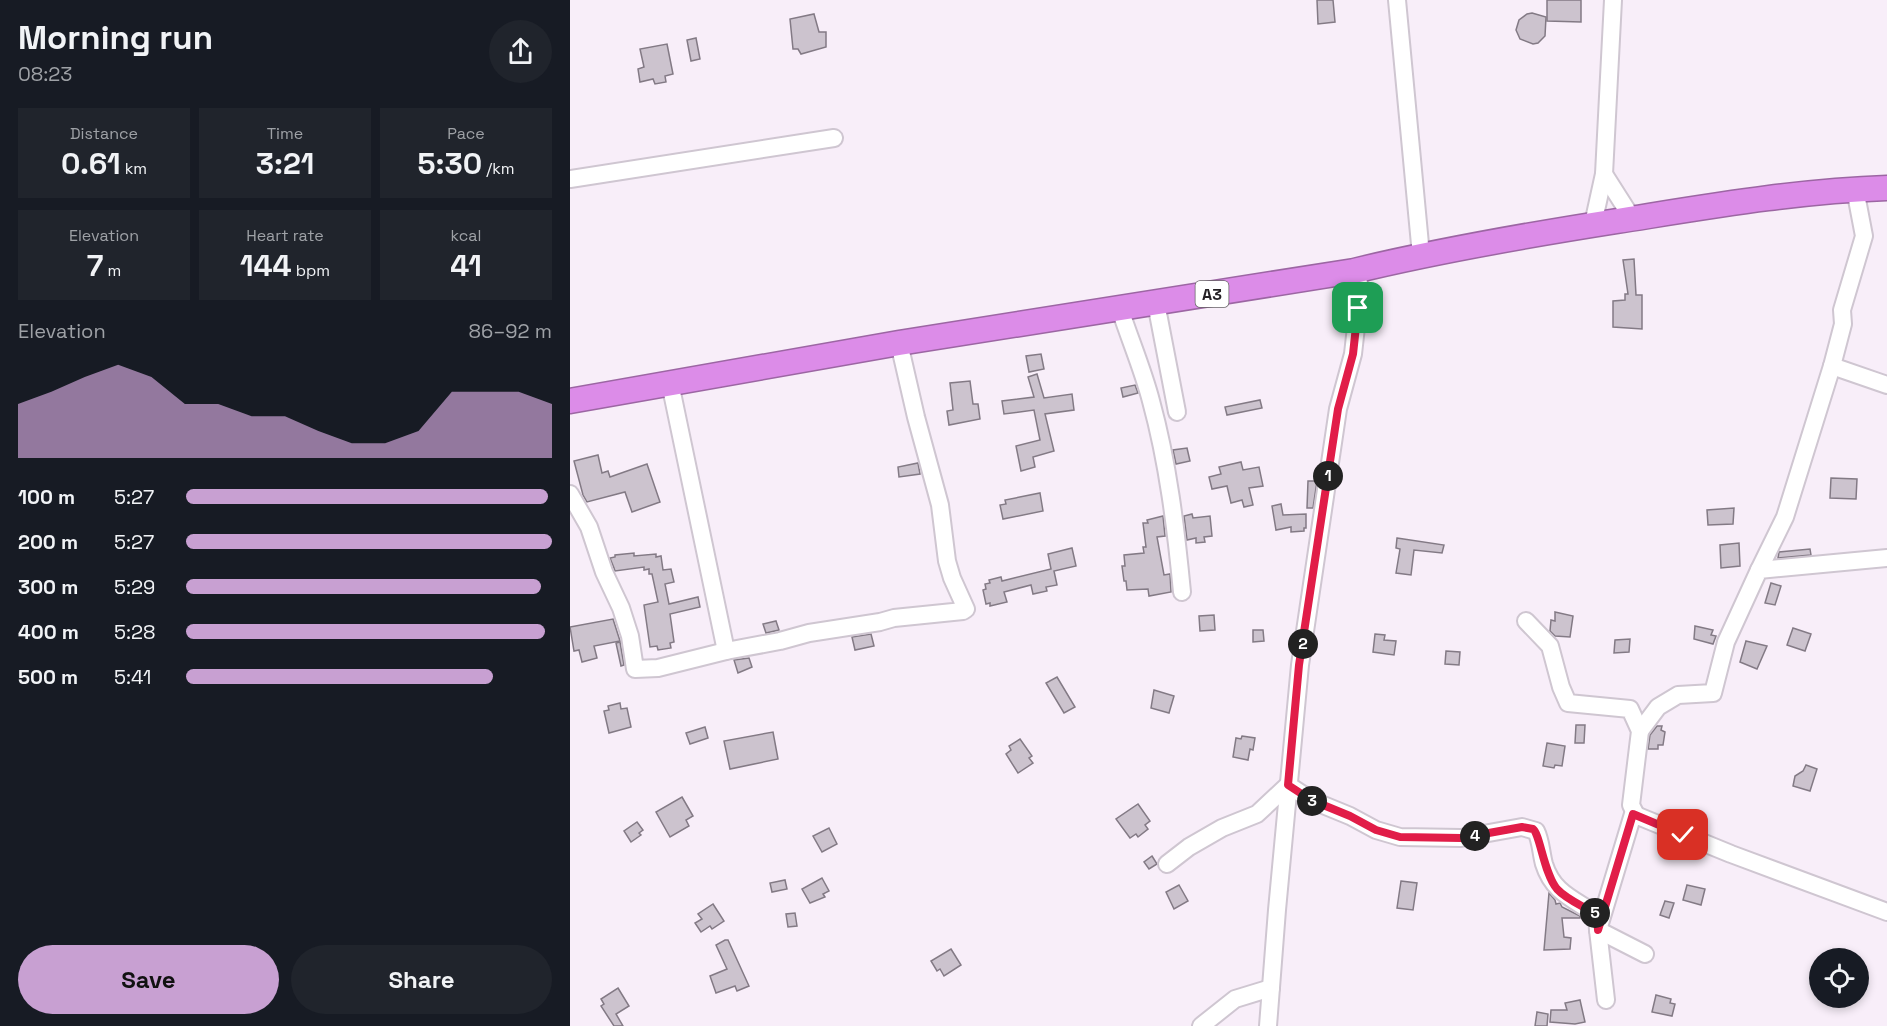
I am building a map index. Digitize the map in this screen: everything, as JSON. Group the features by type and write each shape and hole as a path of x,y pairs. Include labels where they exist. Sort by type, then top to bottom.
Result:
{"highway":[{"name":"A3","path":"570,400 899,343 1354,271 1421,255 1632,218 1720,204 1855,189 1887,188"}],"street":[{"path":"1397,0 1421,255"},
{"path":"1593,225 1604,174 1613,0"},
{"path":"570,178 834,138"},
{"path":"1604,174 1632,218"},
{"path":"1855,189 1864,236 1842,310 1843,324 1832,366 1785,516 1726,642 1713,693 1678,695 1658,707 1640,731 1631,805 1636,815 1731,854 1887,912"},
{"path":"1268,1026 1299,665 1338,409 1353,354 1360,291 1354,271"},
{"path":"1156,303 1177,411"},
{"path":"1120,309 1151,401 1171,499 1179,549 1182,592"},
{"path":"570,494 589,527 604,572 621,608 630,636 635,669 658,668 809,633 894,618 963,611 966,609 950,570 940,505 899,343"},
{"path":"1832,366 1887,386"},
{"path":"670,383 726,651"},
{"path":"1759,570 1887,558"},
{"path":"1526,621 1550,646 1561,687 1569,703 1630,709 1640,731"},
{"path":"1167,864 1189,847 1222,828 1257,814 1288,785"},
{"path":"1288,785 1311,800 1350,816 1376,830 1400,837 1461,838 1522,827 1533,829 1539,836 1540,848 1550,879 1559,891 1597,915 1606,1000"},
{"path":"1598,930 1633,814 1636,815"},
{"path":"1598,930 1645,954"},
{"path":"1201,1026 1235,999 1271,988"}],"building":[{"path":"1317,0 1333,0 1335,22 1318,24"},
{"path":"1547,0 1581,0 1581,22 1547,21"},
{"path":"1532,13 1546,17 1545,36 1538,43 1533,44 1520,39 1516,30 1519,20"},
{"path":"814,14 819,32 826,32 826,47 801,54 798,49 793,49 790,19"},
{"path":"696,38 700,59 691,61 687,40"},
{"path":"667,44 673,74 665,76 666,82 655,84 653,79 640,82 638,69 644,67 640,49"},
{"path":"1634,259 1636,295 1642,295 1642,329 1613,327 1613,301 1625,300 1625,294 1628,294 1623,260"},
{"path":"1041,354 1044,369 1029,372 1026,356"},
{"path":"1037,374 1044,398 1072,394 1074,410 1045,414 1054,451 1033,457 1035,467 1021,471 1016,446 1040,440 1034,410 1004,414 1002,401 1034,397 1028,377"},
{"path":"970,381 973,404 978,404 980,419 949,425 947,411 953,410 950,383"},
{"path":"1135,385 1138,393 1123,397 1121,388"},
{"path":"1260,400 1262,408 1227,415 1225,407"},
{"path":"1187,448 1190,461 1176,464 1173,450"},
{"path":"598,455 602,473 608,471 610,477 647,464 660,502 632,512 625,492 587,502 574,461"},
{"path":"1241,462 1243,470 1259,467 1263,486 1249,488 1253,505 1244,507 1242,500 1231,503 1227,486 1212,489 1209,477 1221,474 1219,467"},
{"path":"918,463 920,474 899,477 898,467"},
{"path":"1831,478 1857,479 1856,499 1830,498"},
{"path":"1308,481 1317,481 1313,508 1307,508"},
{"path":"1040,493 1043,511 1003,519 1000,505 1006,504 1005,500"},
{"path":"1281,504 1283,515 1306,514 1304,531 1291,532 1291,527 1276,530 1272,506"},
{"path":"1734,508 1733,524 1708,525 1707,510"},
{"path":"1192,514 1193,518 1210,516 1212,536 1204,537 1205,542 1196,543 1196,538 1187,540 1184,516"},
{"path":"1163,516 1165,536 1157,537 1164,575 1170,574 1171,592 1149,596 1148,589 1127,590 1122,566 1125,566 1124,555 1144,553 1143,547 1146,547 1143,523"},
{"path":"1397,538 1444,545 1442,553 1414,550 1411,575 1396,573 1400,549 1396,548"},
{"path":"1739,543 1740,566 1721,568 1720,545"},
{"path":"1072,548 1076,566 1054,571 1057,585 1046,587 1047,591 1033,594 1031,585 1004,592 1007,602 990,606 990,603 986,604 983,590 986,589 985,584 990,583 989,580 1001,577 1002,581 1051,569 1048,554"},
{"path":"1810,549 1811,555 1778,558 1779,552"},
{"path":"634,553 634,556 656,554 656,557 661,556 663,570 671,569 674,582 665,584 669,604 698,597 700,607 670,614 674,642 670,643 671,648 658,650 657,646 650,647 644,605 658,602 649,569 644,570 644,567 615,571 610,558 615,555"},
{"path":"1771,583 1781,586 1775,605 1765,603"},
{"path":"1555,612 1573,616 1570,637 1555,636 1550,631 1551,620 1555,621"},
{"path":"1214,615 1215,630 1200,631 1199,616"},
{"path":"613,619 620,641 594,646 597,658 582,662 579,650 574,651 570,627"},
{"path":"776,621 779,630 766,633 763,624"},
{"path":"1695,626 1713,630 1711,635 1716,636 1713,644 1694,639"},
{"path":"1793,628 1811,634 1805,651 1787,645"},
{"path":"1253,630 1263,630 1264,641 1253,642"},
{"path":"871,634 874,646 855,650 852,637"},
{"path":"1375,634 1385,635 1384,640 1396,641 1394,655 1373,652"},
{"path":"1630,639 1629,652 1614,653 1615,640"},
{"path":"1746,641 1767,646 1757,669 1740,662"},
{"path":"620,642 624,665 621,666 616,643"},
{"path":"1446,651 1460,652 1459,665 1445,664"},
{"path":"749,658 752,667 738,673 734,660"},
{"path":"1057,677 1075,707 1064,713 1046,683"},
{"path":"1154,690 1174,696 1169,713 1151,708"},
{"path":"620,703 621,709 627,708 631,727 609,733 604,711 609,710 608,706"},
{"path":"1576,725 1585,725 1584,743 1575,743"},
{"path":"1657,726 1662,726 1661,730 1665,732 1663,745 1658,745 1658,749 1648,749 1650,735"},
{"path":"705,727 708,738 690,744 686,733"},
{"path":"773,732 778,759 730,769 724,741"},
{"path":"1242,736 1255,738 1248,760 1233,757 1236,738 1241,739"},
{"path":"1020,739 1032,756 1029,758 1033,763 1018,773 1006,754 1011,750 1009,746"},
{"path":"1547,743 1565,746 1562,766 1555,765 1554,768 1543,766"},
{"path":"1806,765 1817,769 1810,791 1793,786 1795,776 1803,771"},
{"path":"682,797 693,816 686,820 689,826 670,837 656,812"},
{"path":"1138,804 1150,821 1145,825 1148,829 1138,837 1136,834 1130,838 1116,819"},
{"path":"637,822 643,830 639,833 641,835 631,842 624,831"},
{"path":"829,828 837,844 822,852 813,836"},
{"path":"1152,856 1157,864 1149,869 1144,862"},
{"path":"822,878 829,891 823,894 825,897 810,903 802,889"},
{"path":"785,880 787,889 772,892 770,883"},
{"path":"1401,881 1417,883 1413,910 1397,908"},
{"path":"1179,885 1188,901 1174,909 1166,892"},
{"path":"1687,885 1705,889 1701,905 1683,900"},
{"path":"1549,893 1556,904 1560,903 1562,907 1580,916 1580,918 1562,918 1564,937 1571,938 1570,949 1544,950"},
{"path":"1665,901 1674,903 1669,918 1660,915"},
{"path":"713,904 724,921 712,929 710,926 701,932 695,923 702,919 698,914"},
{"path":"795,913 797,926 788,927 786,914"},
{"path":"728,940 749,986 737,991 735,986 716,993 710,976 727,969 716,945"},
{"path":"951,949 961,965 944,976 940,969 937,971 931,961"},
{"path":"618,988 629,1006 616,1014 623,1026 614,1026 601,1006 604,1004 601,999"},
{"path":"1656,995 1671,999 1670,1003 1675,1004 1672,1016 1652,1012"},
{"path":"1580,1000 1585,1022 1575,1024 1550,1022 1551,1010 1567,1010 1565,1003"},
{"path":"1537,1012 1548,1014 1547,1026 1535,1026"}],"route":[{"path":"1358,308 1353,354 1338,409 1299,665 1288,785 1311,800 1350,816 1376,830 1400,837 1461,838 1522,827 1533,829 1539,836 1540,848 1550,879 1559,891 1597,915 1598,930 1633,814 1683,835"}]}
